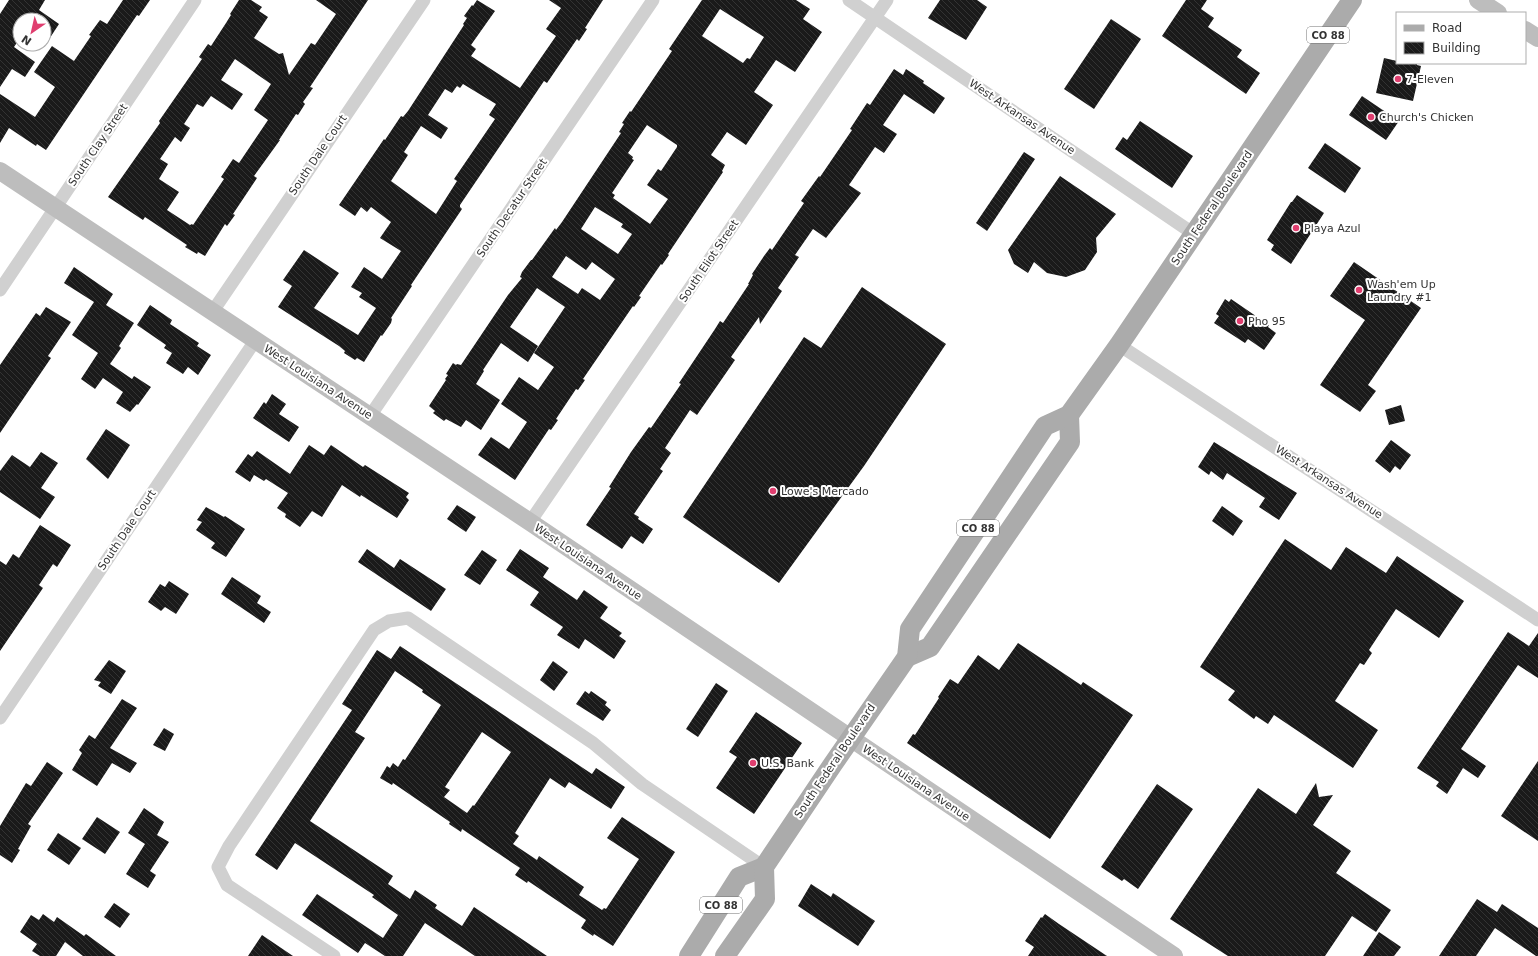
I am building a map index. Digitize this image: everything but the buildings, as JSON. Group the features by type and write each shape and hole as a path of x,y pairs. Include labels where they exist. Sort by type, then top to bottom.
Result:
{"main road":[{"name":"South Federal Boulevard","path":"764,867 907,657 910,629 1045,426 1069,414 1120,345 1352,0"},
{"name":"CO 88","path":"907,657 930,647 1046,479 1070,442 1069,414"},
{"name":"CO 88","path":"689,956 739,877 764,867 765,898 725,956"}],"street":[{"name":"South Clay Street","path":"0,290 195,0"},
{"name":"South Dale Court","path":"213,311 424,0"},
{"name":"South Decatur Street","path":"370,416 653,0"},
{"name":"West Arkansas Avenue","path":"849,0 1194,234"},
{"name":"South Eliot Street","path":"530,522 887,0"},
{"path":"1478,0 1496,12"},
{"path":"1526,31 1538,38"},
{"name":"West Louisiana Avenue","path":"0,171 530,522 1174,956"},
{"name":"South Dale Court","path":"0,718 255,341"},
{"name":"West Arkansas Avenue","path":"1120,345 1538,620"},
{"path":"334,956 227,885 218,867 229,846 374,630 389,621 408,618 593,743 642,784 764,867"}],"place":[{"name":"7-Eleven","path":"1398,79"},
{"name":"Church's Chicken","path":"1371,117"},
{"name":"Playa Azul","path":"1296,228"},
{"name":"Wash'em Up Laundry #1","path":"1359,290"},
{"name":"Pho 95","path":"1240,321"},
{"name":"Lowe's Mercado","path":"773,491"},
{"name":"U.S. Bank","path":"753,763"}]}
